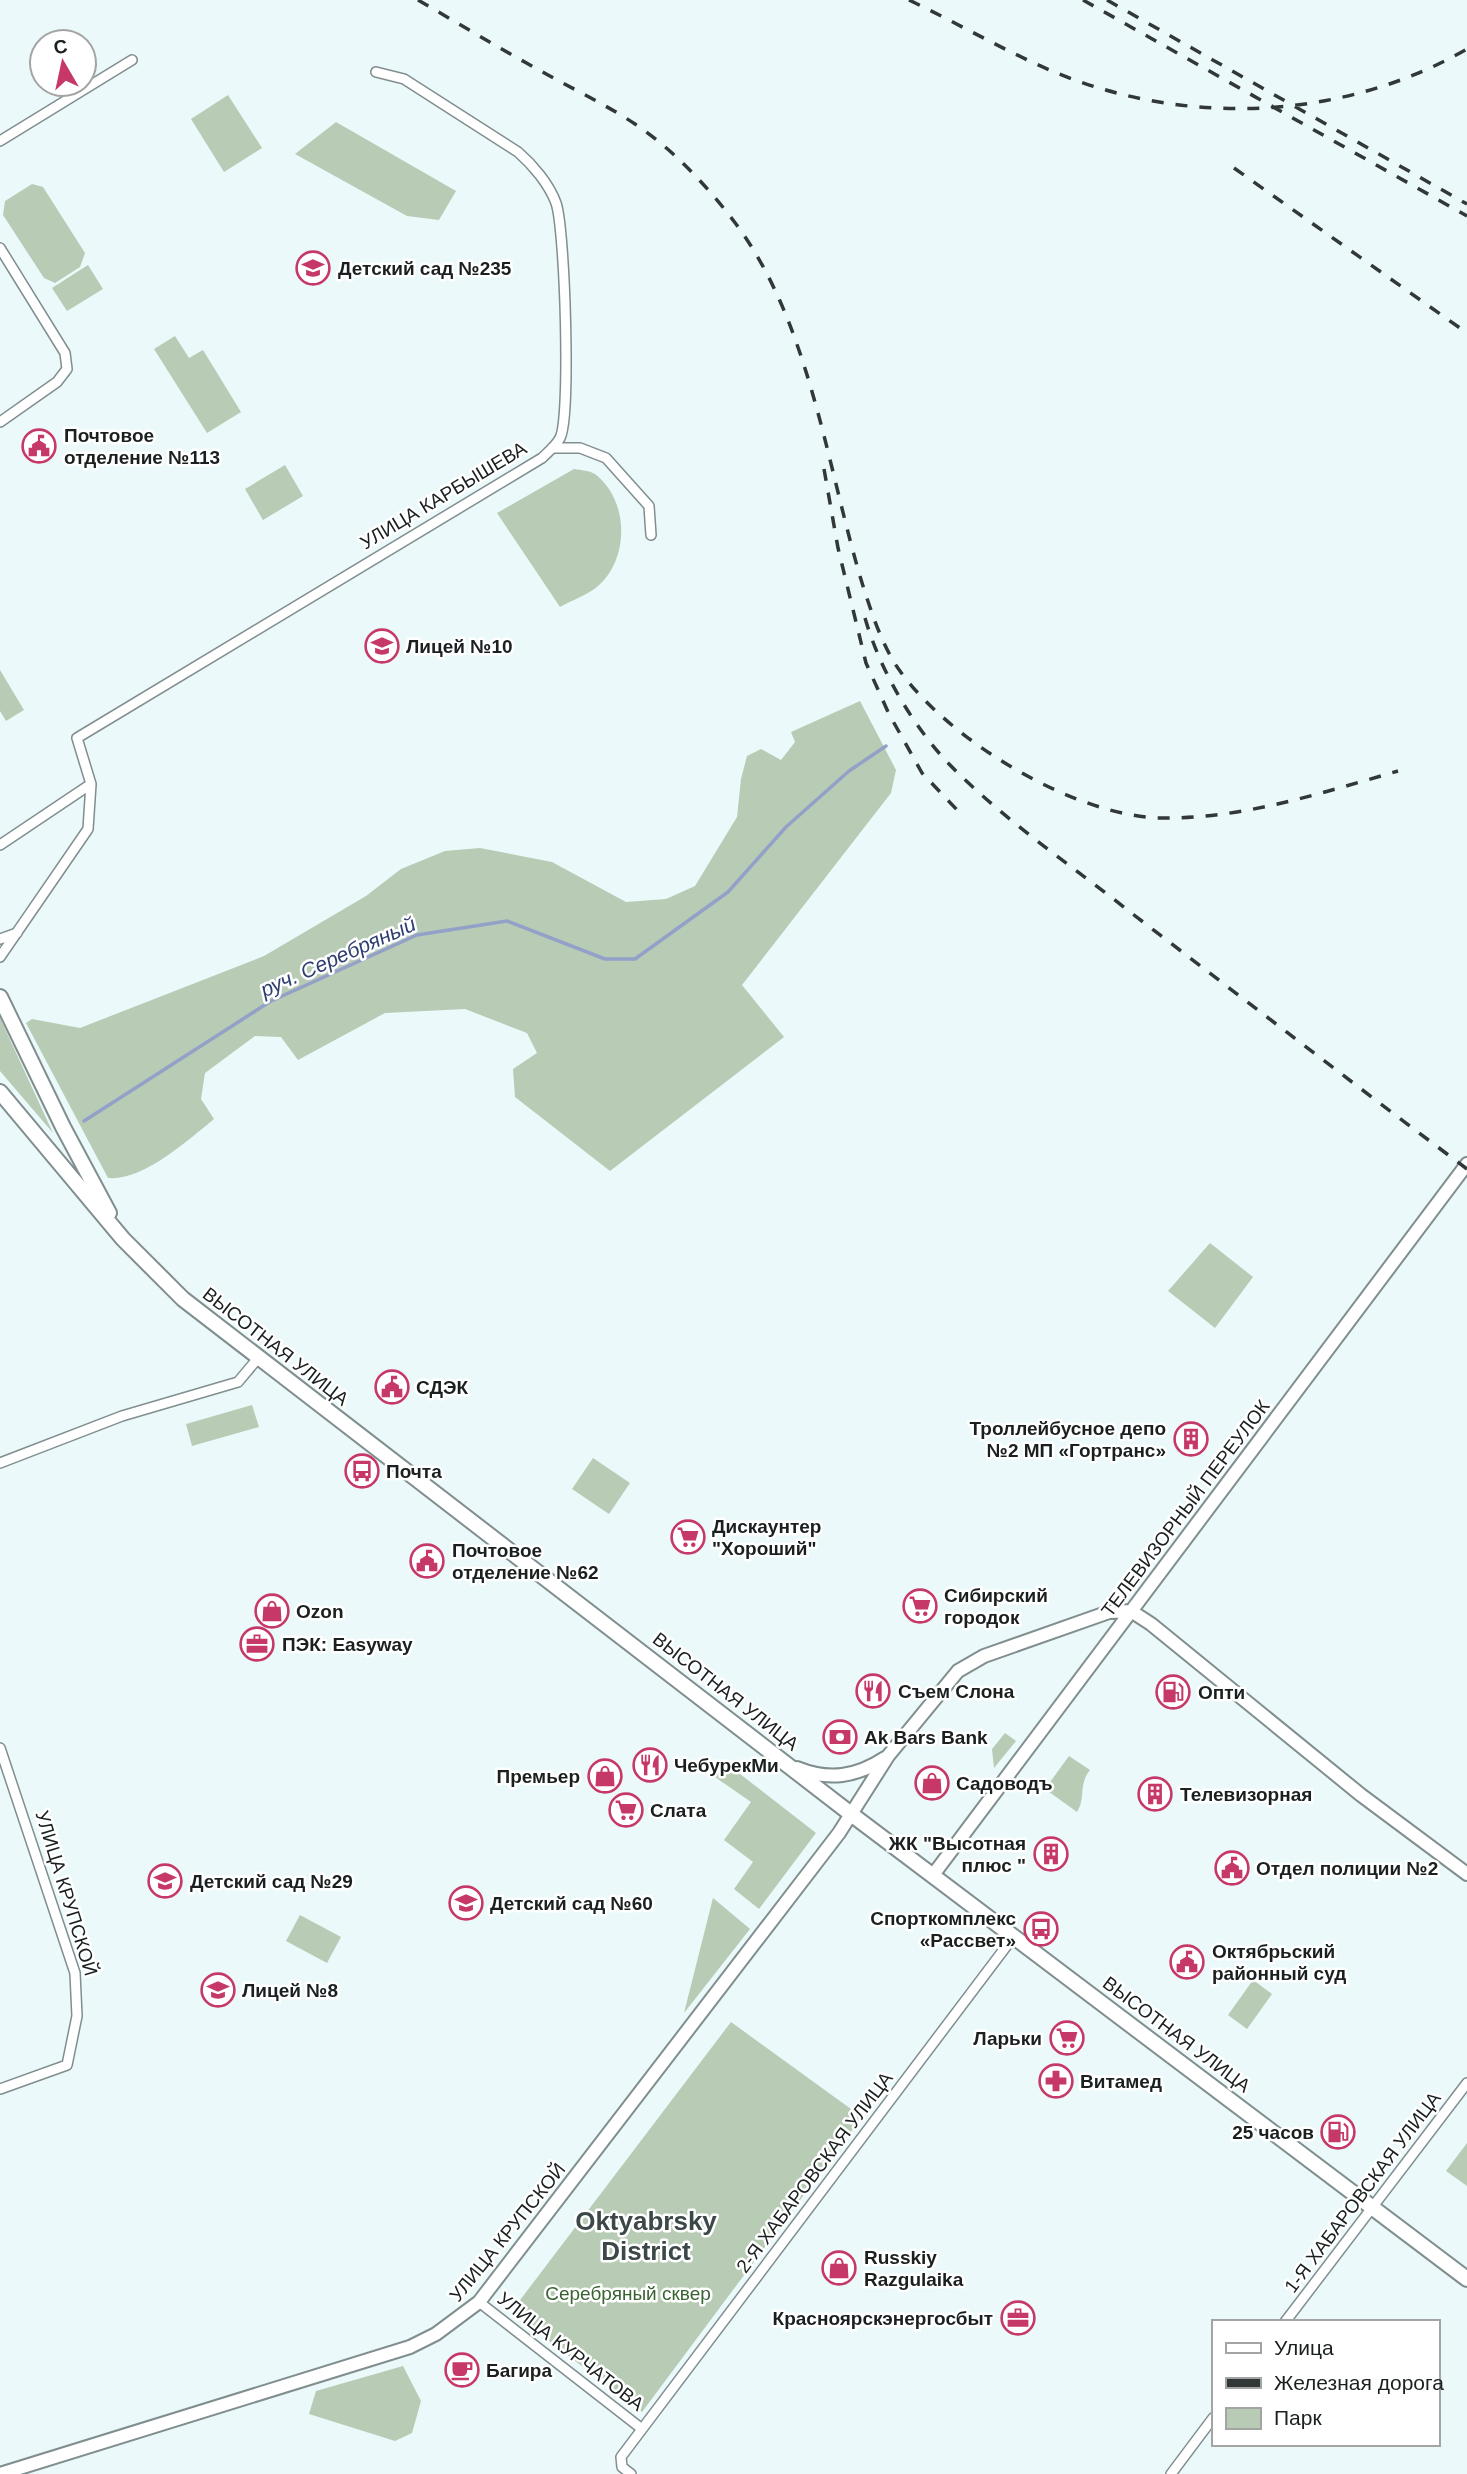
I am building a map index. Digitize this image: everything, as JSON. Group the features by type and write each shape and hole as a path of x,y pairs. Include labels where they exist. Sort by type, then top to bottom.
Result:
{"main road":[{"path":"0,997 63,1127 123,1239"},
{"name":"ВЫСОТНАЯ УЛИЦА","path":"0,1092 123,1239 183,1299 851,1814 1467,2279"}],"street":[{"path":"0,141 132,60"},
{"name":"УЛИЦА КАРБЫШЕВА","path":"90,784 77,738 542,457 561,438 564,418 561,226 556,202 534,166 518,152 404,79 376,72"},
{"path":"0,248 65,352 67,369 57,382 0,422"},
{"path":"552,448 580,448 606,458 649,506 651,535"},
{"path":"0,845 90,784"},
{"path":"0,957 88,829 90,784"},
{"path":"0,939 17,933"},
{"name":"ТЕЛЕВИЗОРНЫЙ ПЕРЕУЛОК","path":"933,1875 1131,1611 1154,1585 1467,1164"},
{"path":"0,1463 122,1416 238,1382 259,1357"},
{"path":"790,1766 817,1776 831,1777 863,1772 888,1756 958,1671 984,1656 1020,1642 1109,1612 1131,1611 1467,1874"},
{"name":"УЛИЦА КРУПСКОЙ","path":"0,1748 75,1973 78,2016 67,2065 0,2089"},
{"name":"УЛИЦА КРУПСКОЙ","path":"0,2474 410,2347 447,2327 479,2302 550,2214 851,1814 888,1756"},
{"name":"2-Я ХАБАРОВСКАЯ УЛИЦА","path":"631,2474 621,2467 621,2457 1014,1936"},
{"name":"1-Я ХАБАРОВСКАЯ УЛИЦА","path":"1286,2320 1467,2083"},
{"name":"УЛИЦА КУРЧАТОВА","path":"479,2302 642,2429"},
{"path":"1171,2474 1212,2419"}],"green space":[{"path":"228,95 262,148 224,172 191,119"},
{"path":"336,122 456,191 439,220 407,216 295,154"},
{"path":"32,184 43,187 85,253 80,267 55,283 44,278 3,215 5,201"},
{"path":"88,265 103,289 67,311 52,288"},
{"path":"175,336 189,358 203,350 241,412 207,433 154,349"},
{"path":"285,465 303,496 263,520 245,489"},
{"path":"574,469 595,474 606,485 619,513 620,545 616,560 598,586 560,607 497,513"},
{"path":"0,670 24,710 6,721 0,711"},
{"path":"860,701 896,770 891,793 742,985 784,1037 610,1171 515,1097 513,1069 537,1053 527,1033 465,1009 385,1013 298,1060 281,1037 255,1036 205,1073 201,1099 214,1119 150,1166 136,1173 108,1178 26,1023 32,1019 80,1028 264,956 366,896 401,869 445,851 480,848 552,862 626,902 666,899 695,886 737,817 741,779 747,756 761,749 781,760 795,742 791,732"},
{"path":"0,1018 53,1133 0,1071"},
{"path":"1210,1243 1253,1277 1215,1328 1168,1291"},
{"path":"252,1405 259,1427 192,1446 186,1424"},
{"path":"593,1458 630,1483 609,1514 572,1489"},
{"path":"1005,1733 1016,1741 994,1768 992,1749"},
{"path":"1069,1756 1090,1770 1084,1781 1077,1812 1045,1789"},
{"path":"722,1760 816,1833 759,1909 734,1889 753,1862 724,1840 751,1802 712,1775"},
{"path":"713,1898 750,1929 684,2013"},
{"path":"300,1915 341,1937 327,1963 286,1941"},
{"path":"1253,1980 1272,1994 1247,2029 1228,2015"},
{"name":"Серебряный сквер","path":"731,2022 862,2117 642,2412 511,2312"},
{"path":"1467,2143 1467,2186 1446,2171"},
{"path":"403,2366 421,2401 412,2433 395,2441 309,2414 316,2391"}],"waterway":[{"name":"руч. Серебряный","path":"84,1121 271,1001 417,935 507,921 605,959 635,959 728,892 786,827 849,771 886,746"}],"railway":[{"path":"418,0 635,124 690,170 736,224 762,264 800,352 850,541 883,641 900,671 922,697 950,723 982,748 1053,789 1127,814 1161,818 1252,809 1311,796 1398,771"},
{"path":"909,0 1052,71 1103,89 1155,101 1208,108 1262,108 1316,102 1368,91 1419,73 1467,49"},
{"path":"1083,0 1467,216"},
{"path":"1107,0 1467,204"},
{"path":"1234,168 1467,333"},
{"path":"824,469 838,548 866,663 889,714 922,773 960,813"},
{"path":"865,618 888,677 910,714 935,749 970,785 1039,842 1467,1169"}],"place":[{"name":"Детский сад №235","path":"313,268"},
{"name":"Почтовое отделение №113","path":"39,446"},
{"name":"Лицей №10","path":"382,646"},
{"name":"СДЭК","path":"392,1387"},
{"name":"Троллейбусное депо №2 МП «Гортранс»","path":"1191,1439"},
{"name":"Почта","path":"362,1471"},
{"name":"Дискаунтер \"Хороший\"","path":"688,1537"},
{"name":"Почтовое отделение №62","path":"427,1561"},
{"name":"Сибирский городок","path":"920,1606"},
{"name":"Ozon","path":"272,1611"},
{"name":"ПЭК: Easyway","path":"257,1644"},
{"name":"Съем Слона","path":"873,1691"},
{"name":"Опти","path":"1173,1692"},
{"name":"Ak Bars Bank","path":"840,1737"},
{"name":"ЧебурекМи","path":"650,1765"},
{"name":"Премьер","path":"605,1776"},
{"name":"Садоводъ","path":"932,1783"},
{"name":"Телевизорная","path":"1155,1794"},
{"name":"Слата","path":"626,1810"},
{"name":"ЖК \"Высотная плюс \"","path":"1051,1854"},
{"name":"Отдел полиции №2","path":"1232,1868"},
{"name":"Детский сад №29","path":"165,1881"},
{"name":"Детский сад №60","path":"466,1903"},
{"name":"Спорткомплекс «Рассвет»","path":"1041,1929"},
{"name":"Октябрьский районный суд","path":"1187,1962"},
{"name":"Лицей №8","path":"218,1990"},
{"name":"Ларьки","path":"1067,2038"},
{"name":"Витамед","path":"1056,2081"},
{"name":"25 часов","path":"1338,2132"},
{"name":"Russkiy Razgulaika","path":"839,2268"},
{"name":"Красноярскэнергосбыт","path":"1018,2318"},
{"name":"Багира","path":"462,2370"}],"district":[{"name":"Oktyabrsky District","path":"646,2236"}]}
